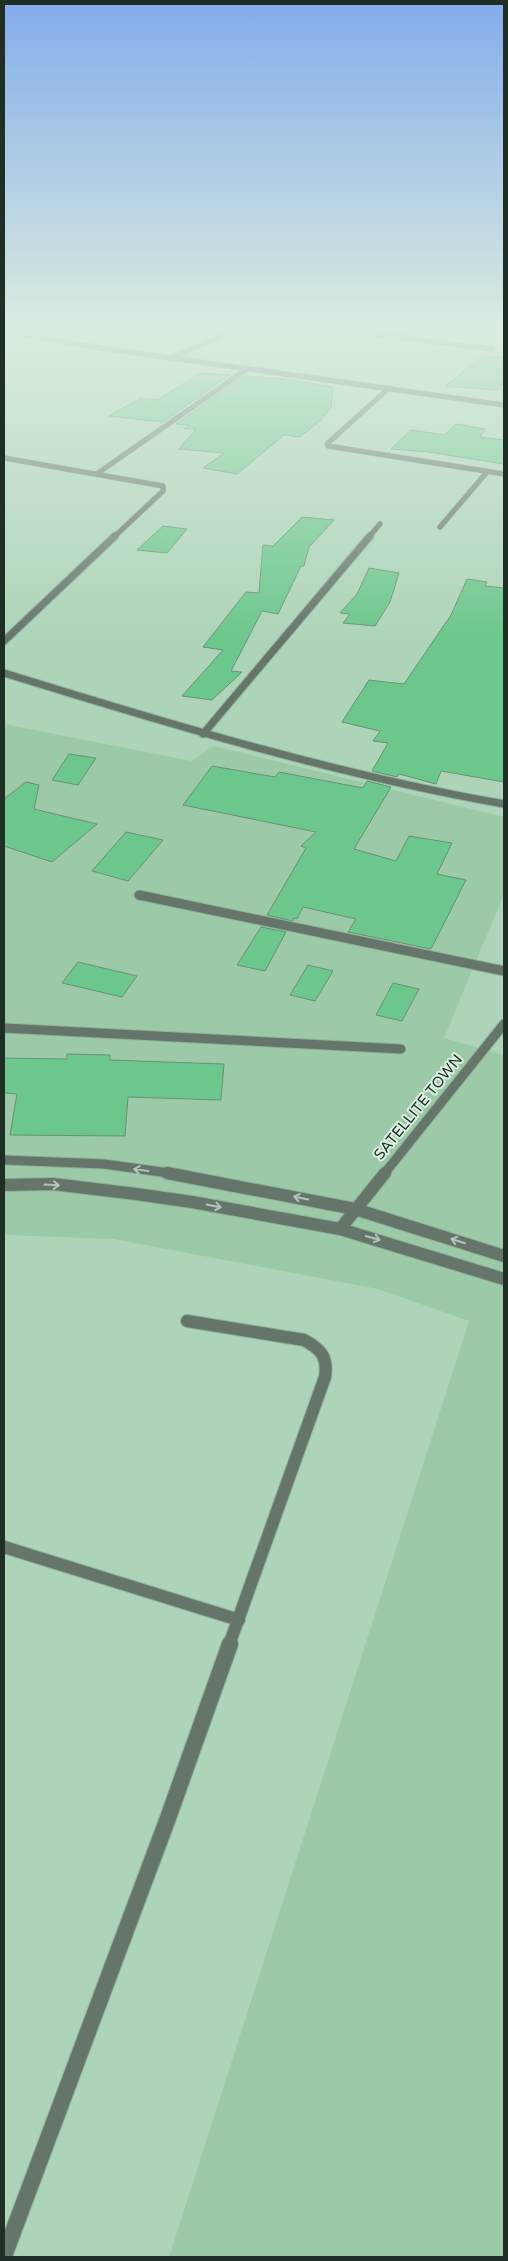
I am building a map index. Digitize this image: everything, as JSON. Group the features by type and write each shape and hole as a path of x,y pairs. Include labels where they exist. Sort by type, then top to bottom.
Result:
{"street":[{"path":"98,474 158,432"},
{"path":"341,432 327,444 328,446 504,474"},
{"path":"4,458 163,486 163,490 4,641"},
{"path":"440,526 486,472"},
{"path":"203,734 380,524"},
{"path":"4,673 203,734 373,779 504,804"},
{"path":"138,895 504,971"},
{"name":"SATELLITE TOWN","path":"340,1229 504,1024"},
{"path":"4,1028 401,1049"},
{"path":"4,1160 104,1164 191,1176 355,1209 504,1256"},
{"path":"4,1185 54,1184 136,1194 192,1202 340,1229 504,1279"},
{"path":"4,2256 168,1818 325,1377 327,1363 320,1348 304,1340 187,1321"},
{"path":"4,1547 239,1620"}],"shaded area":[{"path":"4,724 192,761 214,746 504,817 504,894 444,1038 504,1055 504,2257 169,2257 469,1321 378,1289 114,1239 4,1235"}],"building":[{"path":"194,432 307,432 300,437 284,435 237,474 203,468 224,453 179,449"},
{"path":"409,432 445,435 448,432 483,432 480,437 504,440 504,464 428,452 391,449"},
{"path":"302,517 334,520 309,547 304,566 301,566 278,614 262,611 231,671 242,672 212,700 182,696 223,650 203,647 246,592 259,593 263,545 273,546"},
{"path":"163,526 187,529 167,553 137,550"},
{"path":"369,568 399,573 390,602 375,626 343,623 350,614 340,613 357,594"},
{"path":"467,579 487,582 485,586 504,588 504,782 441,771 436,784 399,774 397,777 372,771 388,743 373,741 380,731 342,722 369,680 404,684 451,615"},
{"path":"69,754 96,758 78,785 52,780"},
{"path":"212,766 275,777 279,772 363,788 367,781 391,787 354,849 396,861 409,836 452,843 437,874 466,880 431,949 348,932 356,919 303,907 297,919 294,918 292,921 267,915 306,848 301,846 316,832 183,805"},
{"path":"26,782 39,785 34,809 97,824 52,862 4,846 4,799"},
{"path":"126,832 163,840 128,881 92,871"},
{"path":"261,927 286,932 265,971 237,965"},
{"path":"78,962 137,976 122,997 62,983"},
{"path":"308,965 333,971 315,1001 290,995"},
{"path":"393,983 419,989 402,1021 376,1015"},
{"path":"67,1054 110,1055 110,1060 224,1064 221,1100 128,1097 125,1136 10,1135 17,1094 4,1093 4,1058 67,1059"}]}
